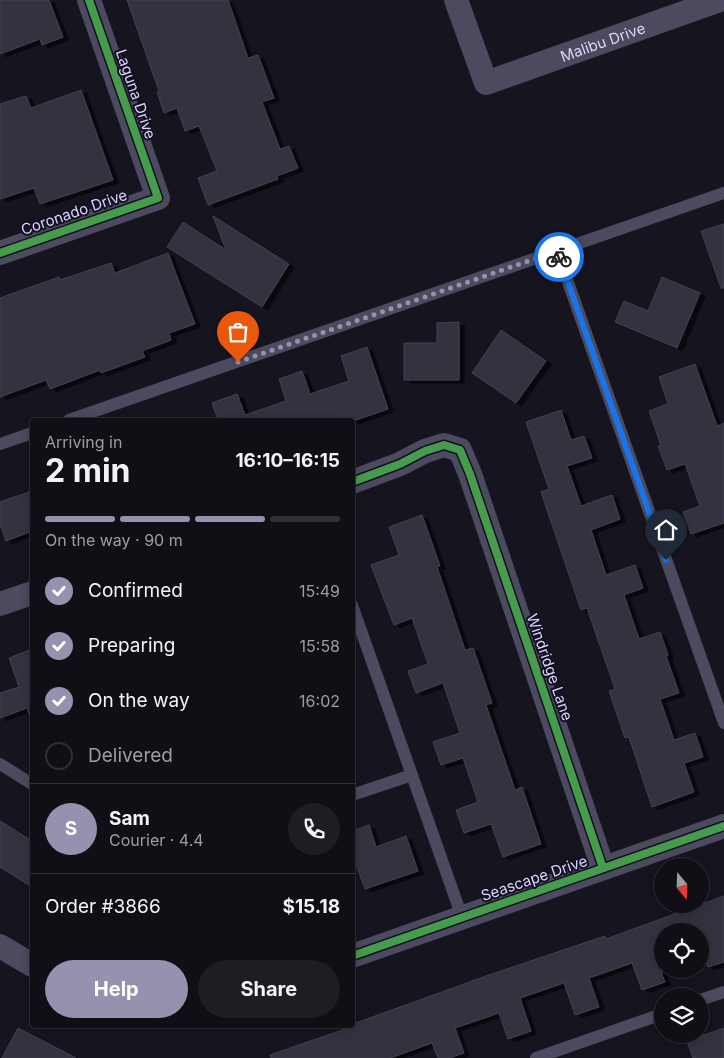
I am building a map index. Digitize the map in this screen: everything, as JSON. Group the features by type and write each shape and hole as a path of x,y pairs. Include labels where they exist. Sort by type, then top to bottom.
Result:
{"street":[{"name":"Laguna Drive","path":"89,0 158,198"},
{"name":"Malibu Drive","path":"456,0 486,82 720,0"},
{"name":"Coronado Drive","path":"0,253 158,198"},
{"name":"Windridge Lane","path":"355,481 400,464 444,444 460,450 470,474 603,868"},
{"path":"0,604 30,594"},
{"name":"Seascape Drive","path":"355,955 724,826"},
{"path":"0,946 30,964"}],"lane":[{"path":"75,418 724,193"},
{"path":"557,251 724,723"},
{"path":"0,444 30,434"},
{"path":"355,614 462,917"},
{"path":"0,764 30,783"},
{"path":"355,794 412,775"},
{"path":"709,997 724,992"},
{"path":"536,1058 654,1017"}],"building":[{"path":"0,0 49,0 63,37 42,45 40,39 0,54"},
{"path":"127,0 228,0 248,58 258,55 274,98 262,102 280,149 289,146 298,168 277,176 278,179 208,205 198,178 217,171 199,126 185,131 177,108 164,113 157,92 159,91"},
{"path":"81,90 113,180 40,204 34,188 0,199 0,104 26,96 31,108"},
{"path":"213,216 289,264 262,307 167,247 183,222 226,250"},
{"path":"724,224 724,288 721,288 701,231"},
{"path":"168,253 195,324 169,333 171,340 142,351 145,357 101,373 100,370 50,389 46,380 0,397 0,298 59,277 60,280 111,263 115,273"},
{"path":"662,277 700,293 677,348 615,322 624,301 648,311"},
{"path":"459,322 459,380 404,380 404,343 437,343 437,323"},
{"path":"501,330 546,361 516,403 472,373"},
{"path":"367,347 388,409 356,420 355,418 217,418 212,403 237,394 245,415 286,401 279,379 302,371 310,394 349,381 341,356"},
{"path":"695,364 717,426 724,423 724,523 691,534 683,512 700,506 685,464 667,470 658,446 661,445 649,411 668,404 659,377"},
{"path":"561,410 571,440 584,436 592,458 567,466 581,506 612,495 620,519 591,530 606,575 635,565 643,588 624,595 639,639 660,632 668,655 666,656 679,693 660,699 674,740 695,733 703,757 684,763 694,792 652,807 629,737 625,738 609,691 615,689 587,608 581,610 541,492 549,489 526,422"},
{"path":"30,492 30,532 6,541 0,524 0,502"},
{"path":"422,515 440,566 437,567 465,650 473,648 492,703 486,705 515,790 522,787 541,844 503,857 491,824 464,833 456,810 478,802 463,758 441,765 433,742 460,733 443,683 416,693 408,671 428,664 412,618 394,625 371,565 399,555 389,527"},
{"path":"30,650 30,717 27,708 0,718 0,693 19,687 9,658"},
{"path":"0,821 30,840 30,886 0,867"},
{"path":"369,825 376,847 406,836 418,871 365,889 355,862 355,830"},
{"path":"724,896 724,962 709,967 709,923 654,923 654,978 663,978 665,982 642,990 632,963 589,978 599,1007 575,1015 564,983 520,998 531,1031 508,1039 499,1013 455,1028 464,1053 449,1058 438,1058 432,1043 390,1058 271,1058 270,1055 348,1028 355,1028 355,1023 605,936 606,939 677,913 709,913 709,901"},
{"path":"18,1028 76,1058 2,1058"},
{"path":"724,1028 724,1058 693,1058 688,1043 709,1043 709,1033"}],"cycle path":[{"path":"0,253 158,198 89,0"},
{"path":"355,481 400,464 425,451 444,445 460,450 470,474 603,868"},
{"path":"355,955 724,826"}],"way so far":[{"path":"238,362 557,251 559,257"}],"route":[{"path":"559,257 666,560"}]}
